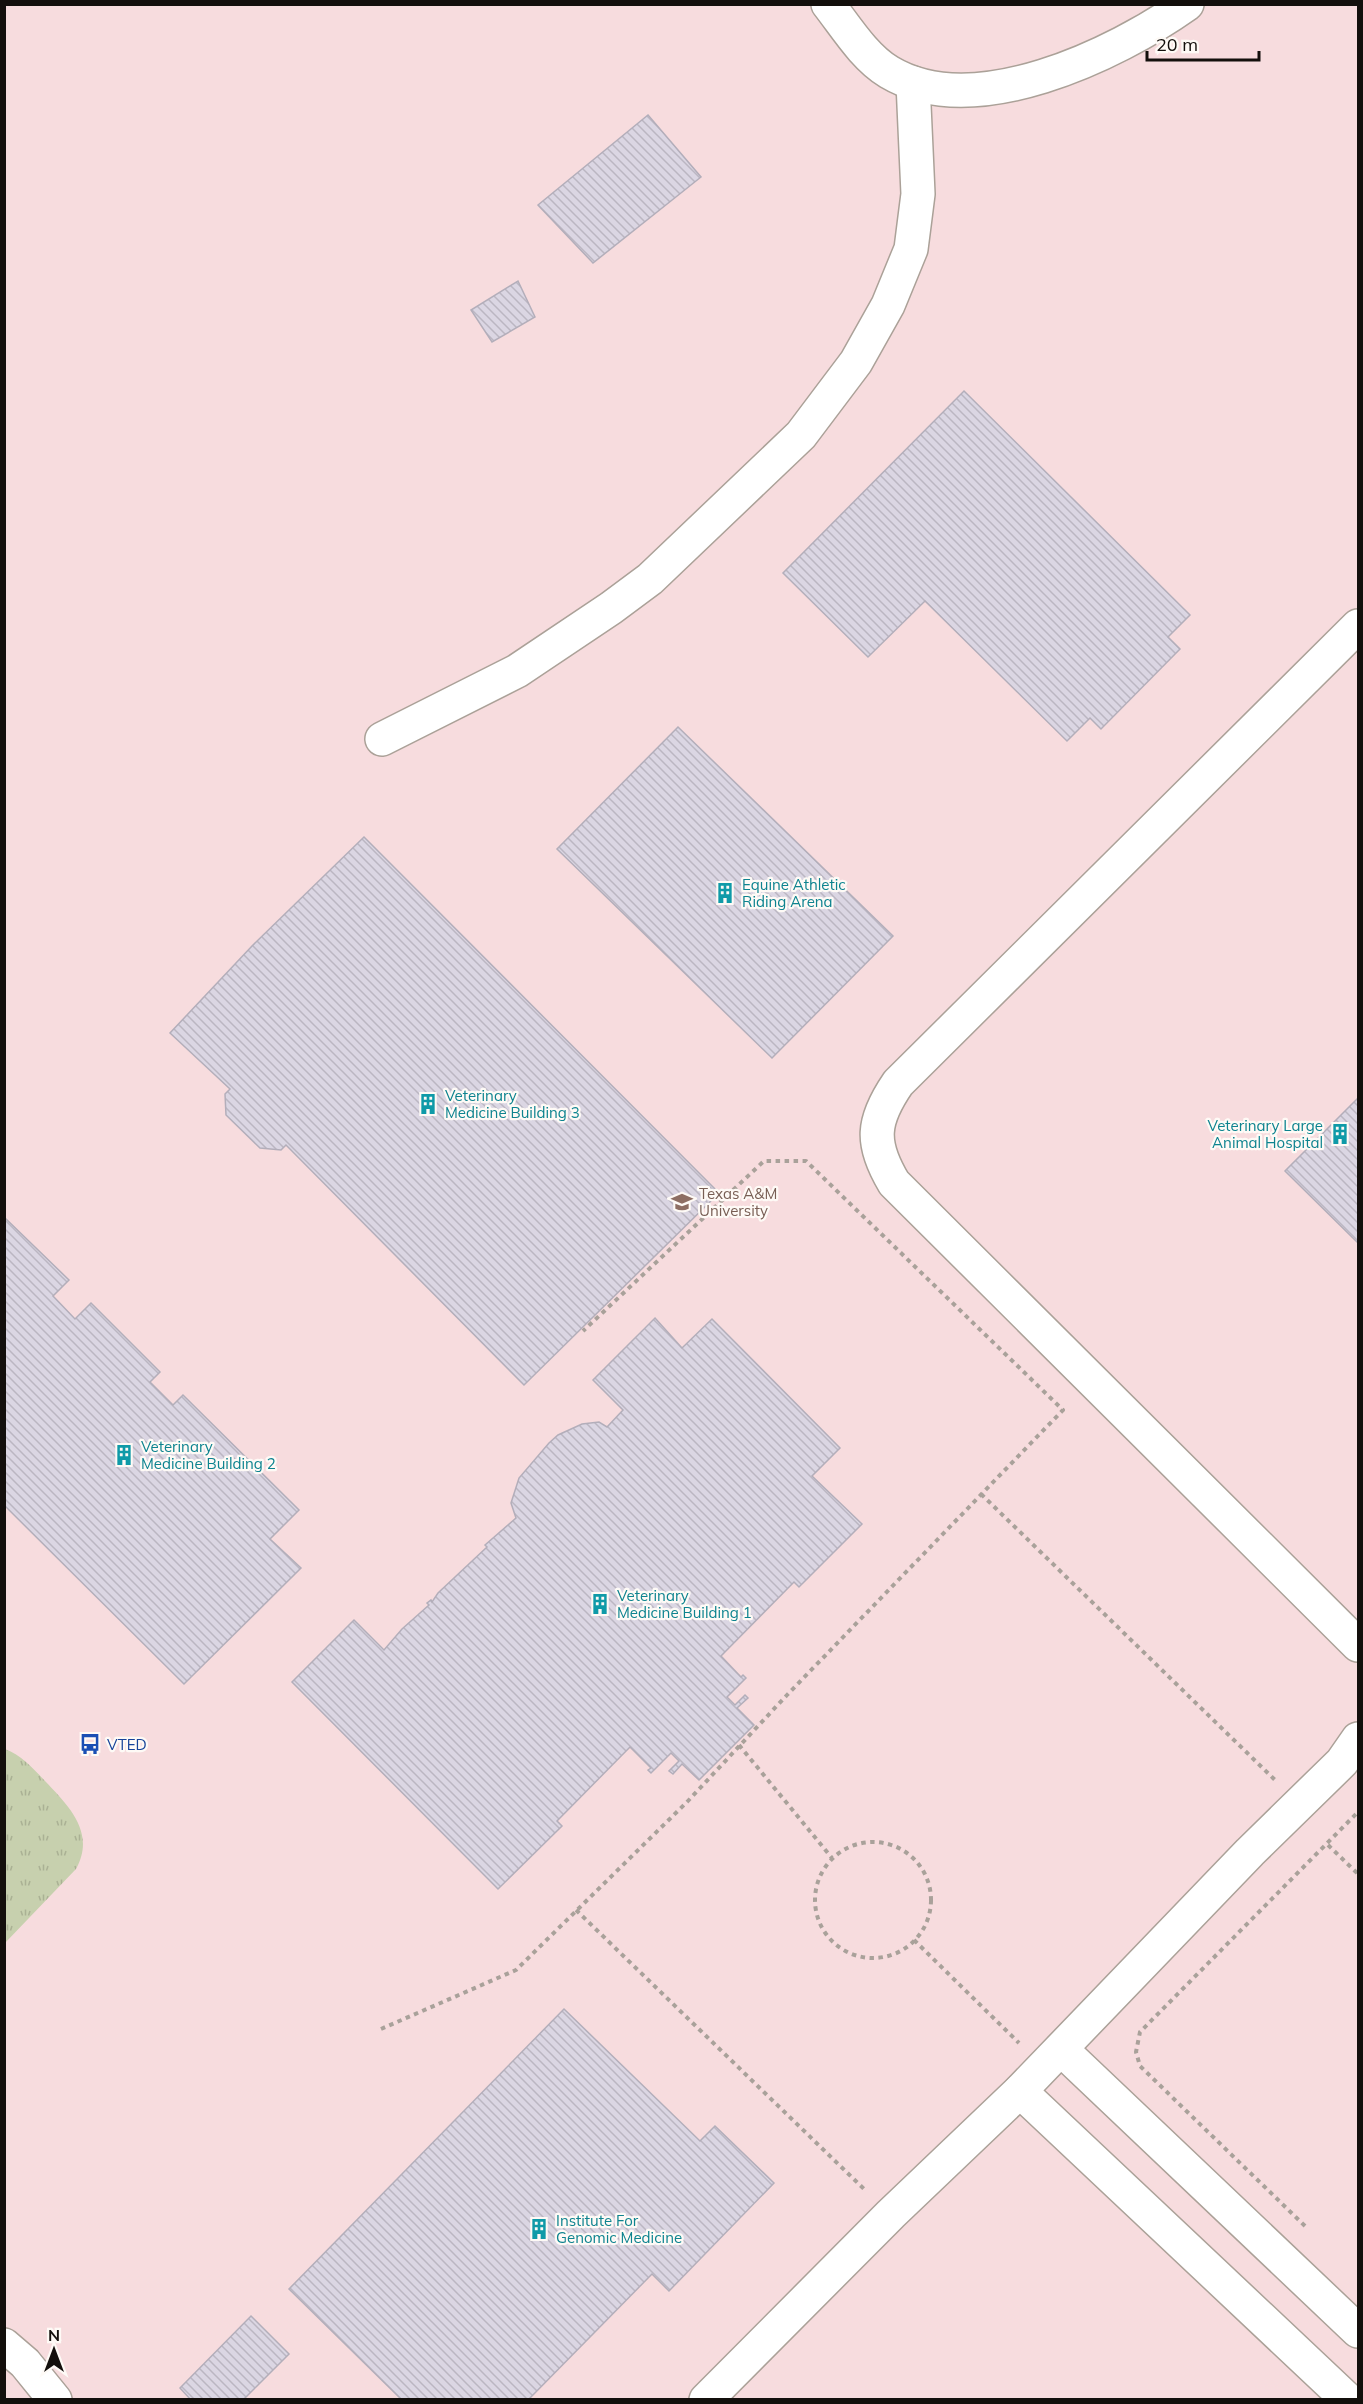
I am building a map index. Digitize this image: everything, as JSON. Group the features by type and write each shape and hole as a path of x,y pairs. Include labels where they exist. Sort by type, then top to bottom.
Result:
{"street":[{"path":"828,4 865,52 888,72 913,84 938,89 980,90 1016,84 1072,65 1146,31 1187,4"},
{"path":"382,739 517,671 611,608 650,579 801,435 856,362 888,305 910,249 918,194 913,84"},
{"path":"1359,626 898,1083 882,1106 877,1131 880,1159 894,1183 1359,1645"},
{"path":"706,2400 891,2214 1020,2091 1299,1803 1342,1762 1359,1739"},
{"path":"1052,2058 1359,2331"},
{"path":"1020,2091 1348,2400"},
{"path":"4,2345 25,2363 55,2400"}],"path":[{"path":"381,2029 516,1970 687,1802 739,1745 1063,1410 806,1161 764,1161 583,1331"},
{"path":"981,1494 1334,1838"},
{"path":"739,1745 832,1858"},
{"path":"1308,2230 1145,2072 1140,2066 1137,2042 1140,2032 1359,1812"},
{"path":"868,1842 888,1844 907,1853 921,1867 929,1885 931,1905 926,1924 914,1940 898,1952 880,1957 862,1957 845,1951 831,1940 820,1925 815,1908 818,1881 832,1858 849,1847 868,1842"},
{"path":"1328,1845 1359,1875"},
{"path":"576,1910 891,2214"},
{"path":"914,1940 1052,2058"}],"shaded area":[{"name":"Texas A&M University","path":"5,5 1358,5 1358,2399 5,2400"}],"green space":[{"path":"5,1749 26,1762 63,1800 77,1821 83,1844 76,1869 5,1943"}],"building":[{"path":"648,115 701,177 593,263 538,205"},
{"path":"518,281 535,317 492,342 471,310"},
{"path":"964,391 1190,615 1168,637 1180,649 1101,729 1090,718 1067,741 925,601 868,657 783,573"},
{"name":"Equine Athletic Riding Arena","path":"678,727 893,936 772,1058 557,849"},
{"name":"Veterinary Medicine Building 3","path":"364,837 719,1193 524,1385 286,1145 281,1150 260,1148 226,1115 225,1094 230,1089 170,1033 252,946"},
{"name":"Veterinary Large Animal Hospital","path":"1358,1098 1358,1243 1285,1171"},
{"name":"Veterinary Medicine Building 2","path":"4,1217 69,1280 53,1296 75,1319 91,1303 160,1372 150,1382 173,1405 183,1395 299,1510 270,1539 301,1568 184,1684 4,1505"},
{"name":"Veterinary Medicine Building 1","path":"655,1318 682,1348 712,1319 840,1448 812,1476 862,1524 799,1587 794,1582 721,1656 741,1677 743,1675 746,1678 727,1697 735,1705 745,1695 748,1698 737,1708 754,1725 699,1780 682,1764 673,1774 669,1771 679,1761 671,1753 651,1773 648,1770 651,1768 630,1747 557,1821 562,1826 498,1889 292,1682 354,1620 384,1650 402,1629 429,1605 427,1603 431,1600 432,1602 438,1593 487,1547 485,1545 516,1518 511,1503 519,1478 549,1443 558,1435 582,1424 599,1422 607,1427 623,1410 593,1380"},
{"name":"Institute For Genomic Medicine","path":"564,2009 700,2141 715,2126 774,2183 669,2291 652,2274 528,2400 402,2400 289,2289"},
{"path":"251,2316 289,2354 243,2400 191,2400 180,2388"}],"place":[{"name":"Equine Athletic Riding Arena","path":"725,893"},
{"name":"Veterinary Medicine Building 3","path":"428,1104"},
{"name":"Veterinary Large Animal Hospital","path":"1340,1134"},
{"name":"Texas A&M University","path":"682,1202"},
{"name":"Veterinary Medicine Building 2","path":"124,1455"},
{"name":"Veterinary Medicine Building 1","path":"600,1604"},
{"name":"VTED","path":"90,1744"},
{"name":"Institute For Genomic Medicine","path":"539,2229"}]}
